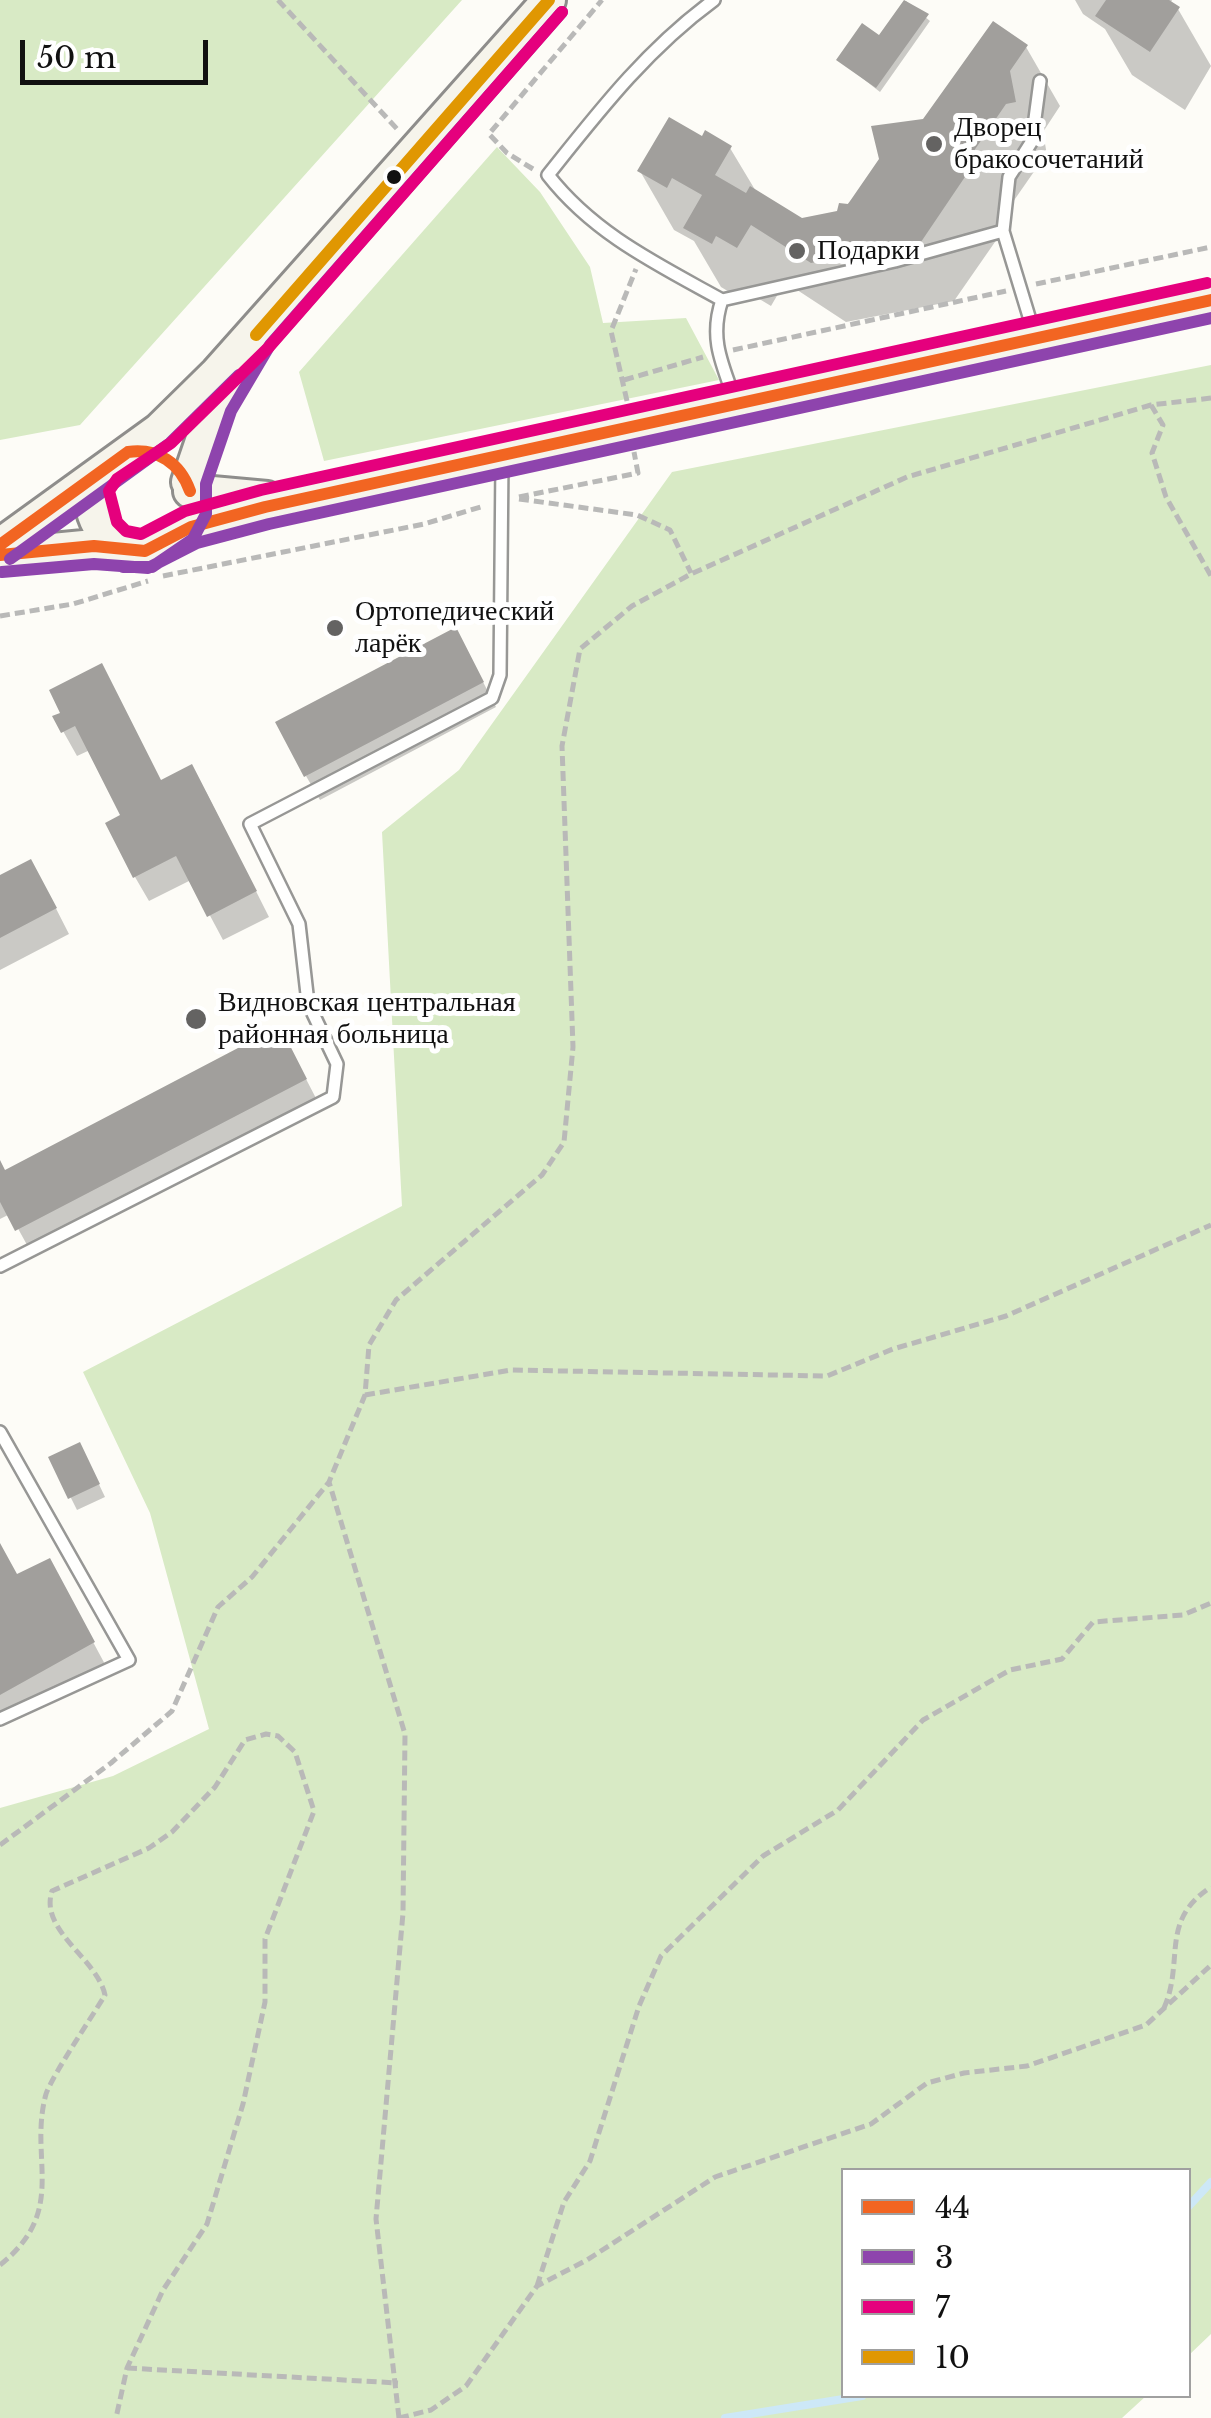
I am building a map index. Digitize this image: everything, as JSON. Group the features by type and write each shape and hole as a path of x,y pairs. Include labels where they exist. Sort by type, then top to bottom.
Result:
{"main road":[{"path":"0,545 159,430 256,335 549,0"},
{"path":"0,555 94,546 145,551 228,516 341,489 738,406 1211,300"},
{"path":"170,538 186,519 189,486 215,403 256,335"},
{"path":"215,403 212,456 220,475 245,496"},
{"path":"128,452 145,448 157,452 189,486 245,496 279,498 341,489"},
{"path":"95,477 90,497 101,530 117,547 131,551"}],"lane":[{"path":"714,0 676,28 627,77 548,175 600,231 722,300 1004,232"},
{"path":"1036,340 1004,232 1009,177 1032,142 1040,81"},
{"path":"722,300 714,325 717,353 738,406"},
{"path":"0,1266 332,1097 337,1064 308,1003 299,924 250,824 492,698 500,675 502,456"},
{"path":"0,1432 129,1660 0,1719"}],"path":[{"path":"278,0 416,150"},
{"path":"548,175 524,165 489,134 602,0"},
{"path":"643,256 611,331 624,380 717,353 1211,247"},
{"path":"0,1845 112,1763 172,1712 218,1608 252,1577 329,1482 365,1394 368,1345 396,1300 542,1175 564,1142 573,1047 562,746 580,649 632,606 691,574 907,478 1151,404 1211,398"},
{"path":"1151,404 1163,425 1152,453 1166,498 1211,576"},
{"path":"0,616 73,604 193,567 424,524 511,498 637,514 670,530 691,574"},
{"path":"365,1394 511,1370 828,1376 893,1349 1006,1316 1211,1225"},
{"path":"329,1482 405,1734 403,1914 376,2219 398,2382 399,2418 431,2410 466,2386 537,2286 564,2202 590,2161 639,2006 661,1956 679,1936 763,1856 838,1810 923,1720 1010,1670 1062,1659 1093,1622 1182,1615 1211,1603"},
{"path":"0,2266 18,2251 34,2224 44,2184 46,2094 105,1994 102,1980 56,1924 48,1902 52,1890 172,1832 215,1787 245,1740 266,1734 278,1736 295,1752 314,1811 265,1939 264,2002 242,2104 208,2224 163,2290 127,2368 116,2418"},
{"path":"1161,2013 1171,1991 1176,1931 1183,1910 1211,1887"},
{"path":"537,2286 586,2260 715,2177 871,2124 926,2083 964,2073 1027,2066 1146,2026 1211,1965"},
{"path":"127,2368 398,2382"}],"green space":[{"path":"0,0 462,0 80,425 0,440"},
{"path":"497,147 540,192 590,267 603,323 686,318 719,380 324,461 299,372"},
{"path":"1211,365 1211,2334 1191,2353 1191,2168 841,2168 841,2398 1144,2398 1122,2418 0,2418 0,1808 113,1776 209,1729 150,1513 83,1372 402,1206 382,832 459,770 672,472"}],"building":[{"path":"904,0 929,14 876,88 836,60 862,23 879,35"},
{"path":"1106,0 1169,0 1180,7 1150,52 1095,16"},
{"path":"993,21 1028,45 1010,71 1016,102 1006,104 965,164 971,168 921,242 811,263 751,225 737,248 716,236 712,244 683,228 702,195 672,178 667,188 637,171 669,117 702,136 705,130 732,146 715,175 746,193 750,186 802,218 837,211 839,203 848,204 879,159 871,126 923,119"},
{"path":"456,627 484,682 304,777 275,722"},
{"path":"102,663 161,780 192,764 257,891 207,917 176,856 133,878 105,823 120,815 75,726 61,733 52,716 60,713 49,690"},
{"path":"31,859 57,908 0,938 0,875"},
{"path":"280,1026 307,1079 15,1231 0,1202 0,1160 5,1170"},
{"path":"80,1442 100,1484 68,1499 48,1457"},
{"path":"0,1543 17,1574 50,1558 95,1642 0,1695"}],"waterway":[{"path":"1191,2204 1211,2182"},
{"path":"725,2418 850,2398"}],"transit line":[{"name":"10","path":"256,335 549,0"},
{"name":"3","path":"123,567 152,567 193,539 206,514 206,484 231,411 270,345 562,12"},
{"name":"7","path":"562,12 268,348 171,443 117,479 109,491 117,522 126,531 141,534 185,511 261,490 1207,283"},
{"name":"44","path":"0,555 94,546 145,551 191,527 265,507 1211,300"},
{"name":"3","path":"2,572 94,564 148,568 197,543 269,524 1211,318"},
{"name":"3","path":"10,559 170,443 239,375"},
{"name":"44","path":"0,545 128,452 149,452 166,459 190,491"}],"place":[{"name":"Дворец бракосочетаний","path":"934,144"},
{"name":"Подарки","path":"797,251"},
{"name":"Ортопедический ларёк","path":"335,628"},
{"name":"Видновская центральная районная больница","path":"196,1019"}]}
